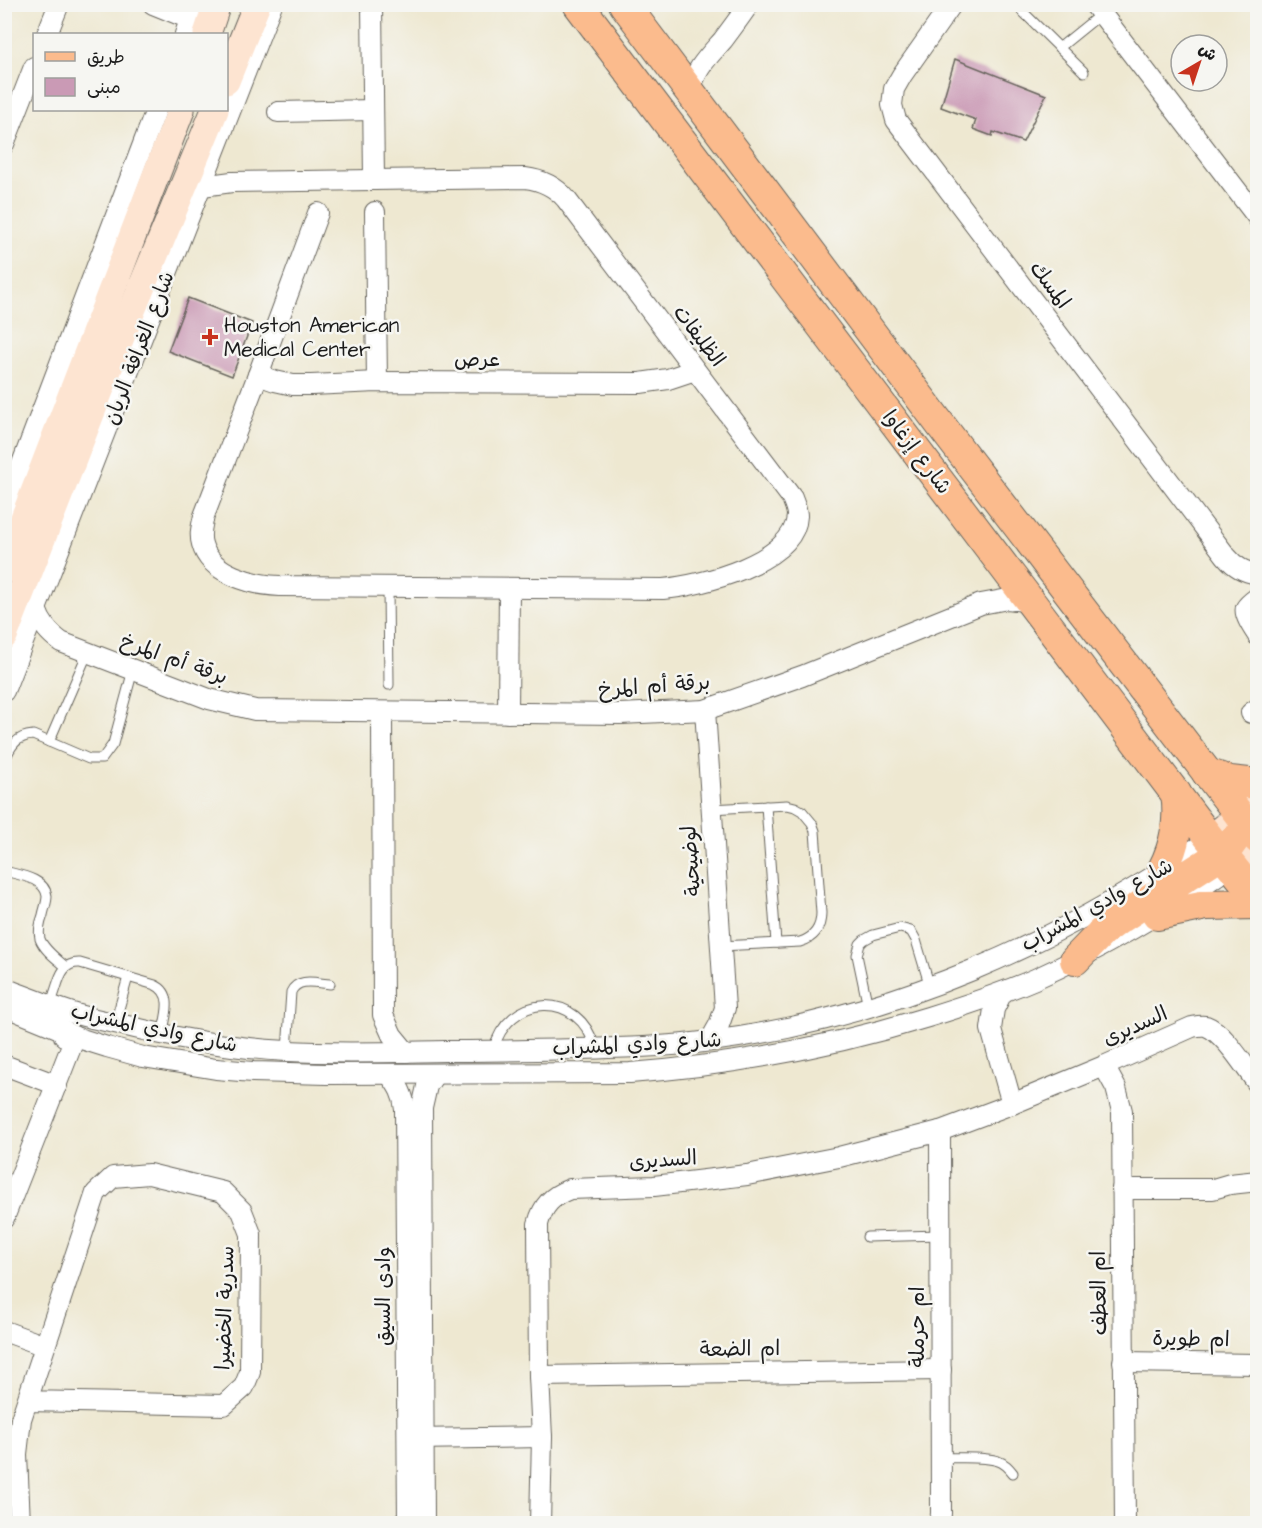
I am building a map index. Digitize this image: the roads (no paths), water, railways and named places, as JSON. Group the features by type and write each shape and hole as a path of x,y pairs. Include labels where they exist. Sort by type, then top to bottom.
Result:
{"main road":[{"path":"194,23 217,4"},
{"path":"228,76 257,4"},
{"name":"شارع إزغاوا","path":"578,4 1176,793 1242,839"},
{"name":"شارع إزغاوا","path":"624,4 1206,773 1242,839 1257,899"},
{"path":"4,570 181,111"},
{"name":"شارع الغرافة الريان","path":"11,645 121,337 215,111"},
{"path":"121,337 133,362"},
{"path":"8,502 45,465"},
{"path":"955,501 997,538 1035,578 1242,839 1118,920 1102,932 1075,960"},
{"path":"1206,773 1230,781 1257,784"},
{"path":"1163,869 1177,832 1176,793"},
{"path":"1157,915 1206,905 1257,904"}],"street":[{"path":"47,33 59,4"},
{"path":"153,4 194,23"},
{"name":"شارع الغرافة الريان","path":"4,691 11,645 36,609 272,4"},
{"path":"372,4 374,180"},
{"path":"690,93 698,70 707,56 730,31 749,4"},
{"name":"المسك","path":"952,4 894,89 892,105 896,120 1226,556 1239,569 1257,574"},
{"path":"1098,9 1257,218"},
{"path":"666,61 687,63 707,56"},
{"path":"4,144 33,70"},
{"path":"278,112 373,110"},
{"path":"8,502 156,111"},
{"path":"215,155 241,182"},
{"name":"الظليفات","path":"202,186 222,182 525,178 552,186 566,199 792,498 797,517 788,539 773,553 753,565 699,584 680,588 265,586 248,582 231,574 208,556 202,543 201,529 204,516 318,213"},
{"path":"375,212 377,382"},
{"name":"عرص","path":"258,375 293,385 377,382 640,383 668,379 695,370"},
{"name":"برقة أم المرخ","path":"981,604 996,591 1004,566"},
{"path":"508,713 509,588"},
{"path":"1257,597 1245,610 1257,636"},
{"name":"برقة أم المرخ","path":"11,645 27,648 49,641 61,642 209,699 255,710 620,714 705,710 802,676 981,604 1008,599 1032,602"},
{"name":"برقة أم المرخ","path":"36,609 48,631 61,642"},
{"name":"لوضيحية","path":"705,710 724,1008 719,1025 710,1041"},
{"path":"358,1052 374,1036 383,1015 382,712"},
{"name":"شارع وادي المشراب","path":"4,988 62,1010 162,1035 286,1051 494,1051 649,1047 710,1041 773,1031 868,1007 930,987 980,967 1084,918 1163,869 1242,839"},
{"name":"شارع وادي المشراب","path":"4,1017 59,1036 75,1037 143,1057 216,1069 253,1072 630,1073 732,1062 783,1054 886,1030 1002,993 1075,960 1157,915 1242,839"},
{"path":"4,975 107,1021"},
{"path":"1002,993 994,1009 991,1029 1012,1104"},
{"name":"شارع وادي المشراب","path":"4,1006 65,1030 75,1037"},
{"path":"724,1008 747,1036"},
{"path":"957,1008 974,1015 991,1029"},
{"path":"383,1015 392,1035 406,1052"},
{"name":"السديرى","path":"540,1524 542,1437 539,1376 538,1224 541,1212 548,1201 558,1194 570,1189 654,1186 747,1175 839,1157 940,1131 1012,1104 1192,1027 1202,1025 1221,1036 1257,1084"},
{"path":"4,1218 75,1037"},
{"path":"4,1065 57,1085"},
{"name":"ام العطف","path":"1104,1066 1116,1088 1122,1111 1125,1524"},
{"name":"وادى السيق","path":"389,1074 399,1087 405,1102 416,1439 424,1524"},
{"name":"وادى السيق","path":"408,1524 416,1439 422,1108 426,1086 435,1074"},
{"name":"ام حرملة","path":"940,1131 940,1524"},
{"name":"سدرية الخضيرا","path":"20,1524 11,1452 21,1419 96,1193 113,1177 149,1174 224,1192 242,1210 251,1234 250,1372 244,1387 224,1405 27,1401"},
{"path":"1122,1189 1213,1188 1257,1181"},
{"path":"1213,1188 1230,1193 1257,1195"},
{"path":"4,1331 45,1346"},
{"name":"ام طويرة","path":"1123,1362 1257,1364"},
{"name":"ام الضعة","path":"539,1376 941,1370"},
{"path":"416,1439 542,1437"}],"lane":[{"path":"1015,4 1084,72"},
{"path":"1059,48 1098,9"},
{"path":"388,588 389,685"},
{"path":"49,742 88,652"},
{"path":"4,762 11,746 21,738 33,735 89,759 102,759 112,744 133,670"},
{"path":"711,809 787,805 802,811 812,823 815,831 821,913 816,932 800,942 720,946"},
{"path":"766,806 776,944"},
{"path":"4,871 38,882 45,889 47,900 40,924 40,941 66,967"},
{"path":"868,1007 857,955 860,944 873,935 900,928 910,932 916,940 930,987"},
{"path":"53,997 66,967 70,964 80,963 155,986 165,992 168,1003 162,1035"},
{"path":"107,1021 128,977"},
{"path":"286,1051 293,988 300,982 330,984"},
{"path":"494,1051 496,1040 505,1024 520,1012 538,1006 557,1007 574,1015 582,1021 592,1037 595,1048"},
{"path":"867,1237 940,1235"},
{"path":"940,1458 998,1461 1013,1473"}],"place":[{"name":"Houston American Medical Center","path":"210,337"}]}
